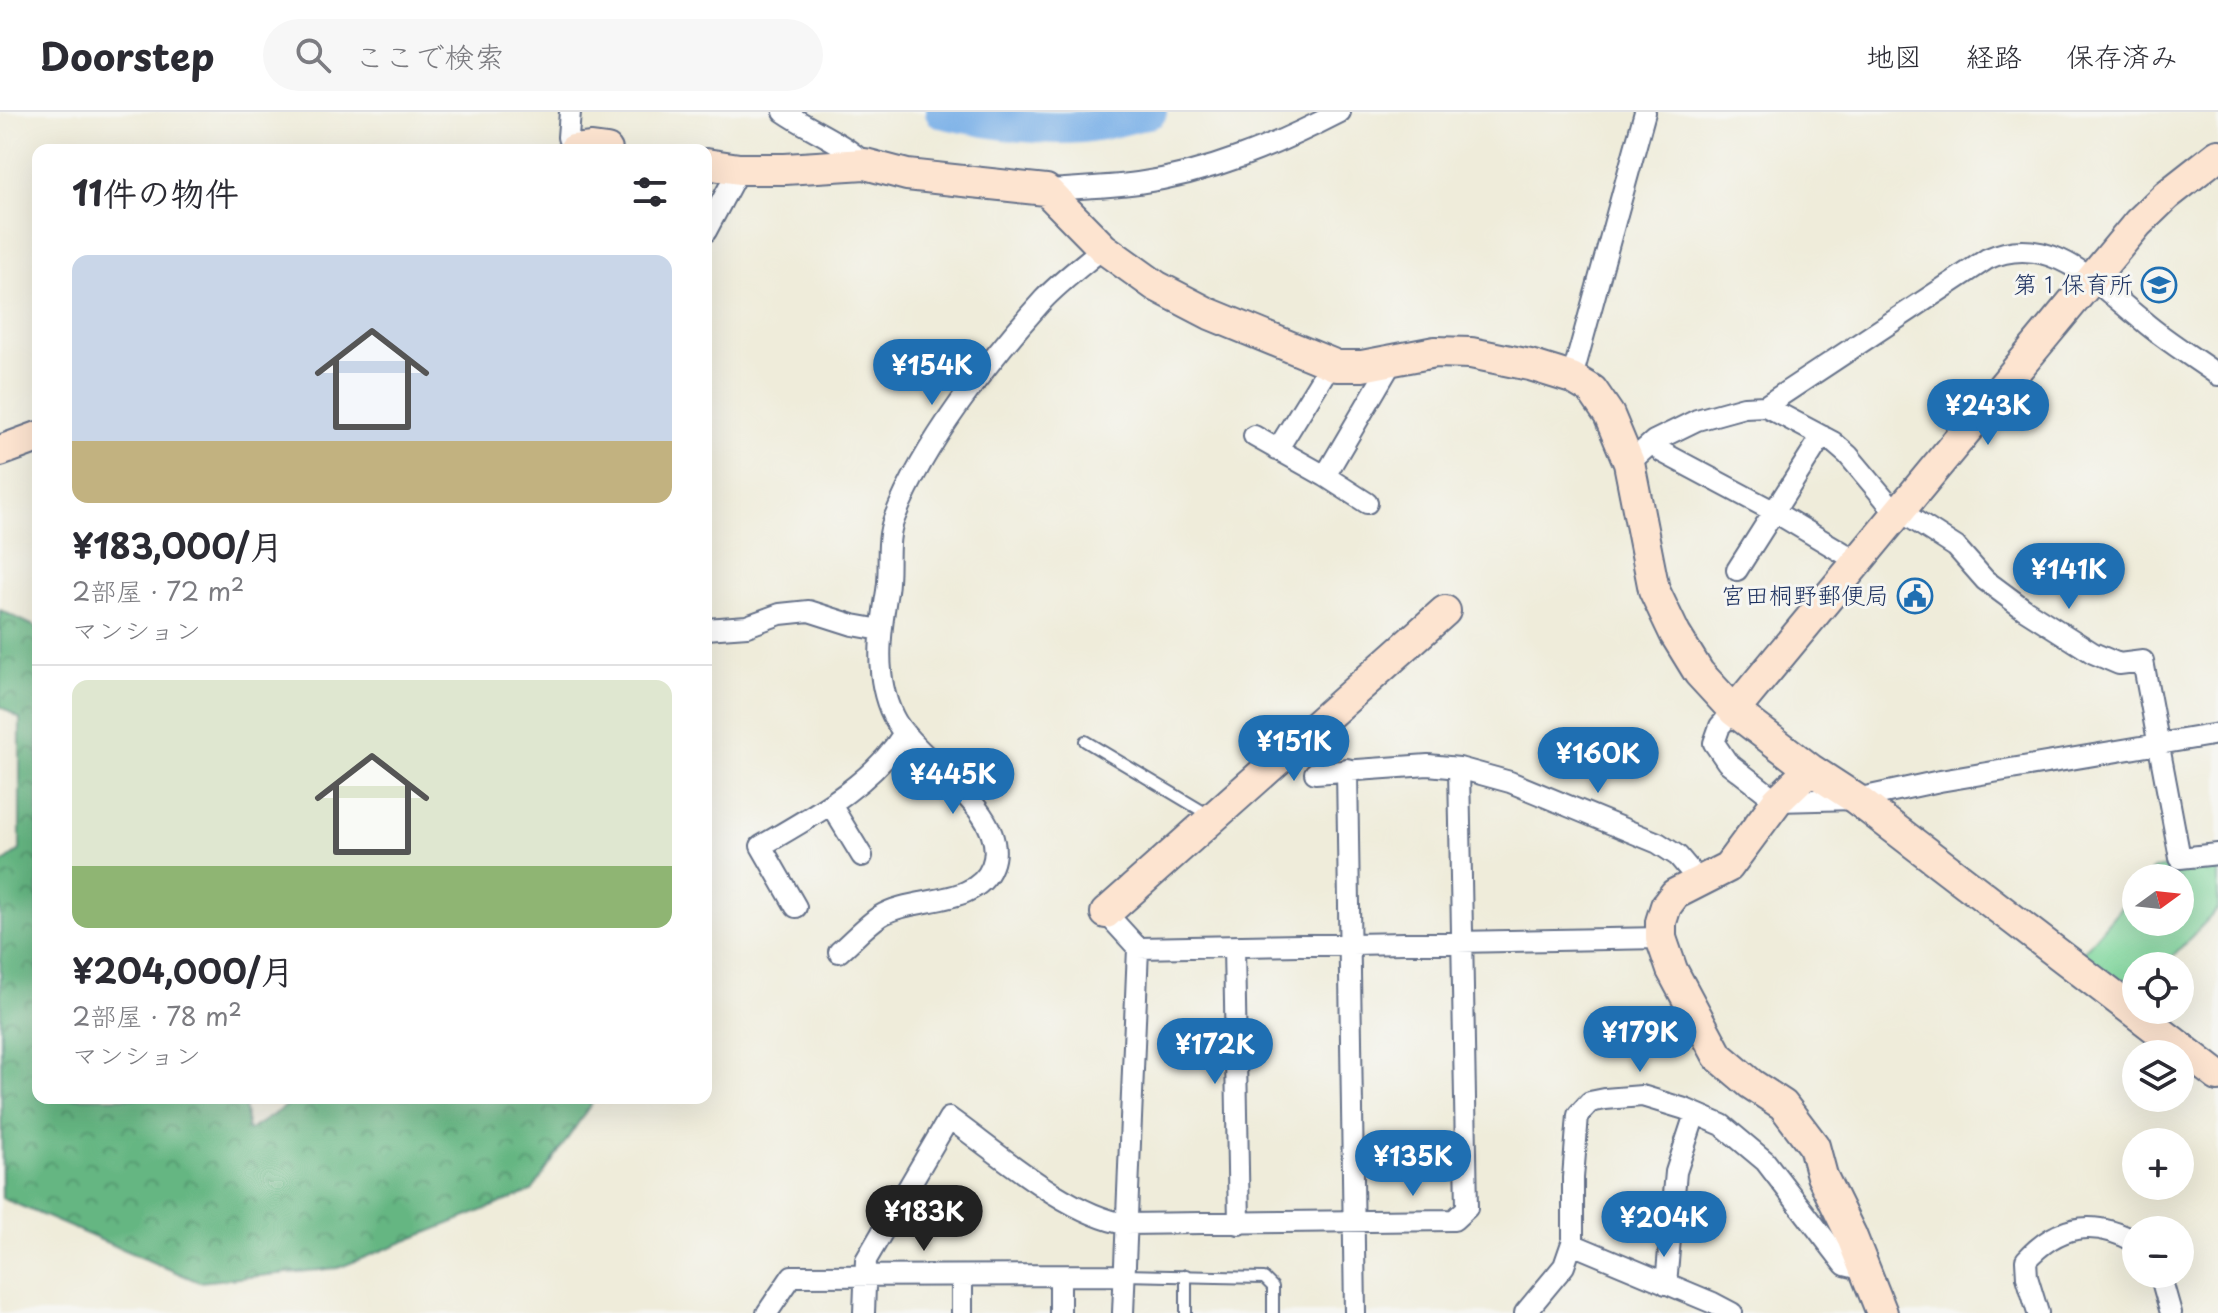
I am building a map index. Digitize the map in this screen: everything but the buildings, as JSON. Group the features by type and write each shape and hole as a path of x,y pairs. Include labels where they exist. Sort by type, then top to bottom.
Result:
{"street":[{"path":"570,112 568,137 571,144"},
{"path":"784,112 806,128 855,154 865,164"},
{"path":"712,165 739,169 785,169 865,164 907,175 1046,190 1139,183 1238,159 1340,112"},
{"path":"1572,378 1645,112"},
{"path":"2218,155 2167,195 2138,223 1720,726 1714,743 1727,762 1777,801 1856,799 1940,781 2218,734"},
{"path":"712,220 739,169"},
{"path":"1046,190 1103,248 1156,286 1210,314 1331,363 1362,366 1435,352 1471,353 1530,365 1572,378 1592,390 1609,415 1629,463 1654,590 1675,634 1699,673 1734,711 1810,769 1856,799 2218,1076"},
{"path":"839,952 881,915 962,893 979,885 993,865 994,842 984,817 904,733 891,713 881,686 881,630 893,521 930,447 982,376 1045,298 1103,248"},
{"path":"1765,406 1987,259 2014,249 2042,254 2077,266 2144,323 2218,375"},
{"path":"1325,476 1393,360"},
{"path":"1277,450 1331,363"},
{"path":"1629,463 1654,441 1697,420 1744,407 1765,406 1822,436 1848,455 1877,491 1900,511 1956,547 1995,588 2093,653 2119,664 2143,661 2180,858 2218,854"},
{"path":"1254,436 1367,503"},
{"path":"1737,570 1822,436"},
{"path":"0,451 32,439"},
{"path":"1654,441 1662,452 1773,511 1857,561"},
{"path":"712,629 747,626 780,614 809,611 881,630"},
{"path":"1123,1313 1138,948 1106,913 1445,611"},
{"path":"796,907 761,846 831,805 892,753 904,733"},
{"path":"1315,773 1428,765 1459,768 1510,782 1658,843 1678,856 1700,882"},
{"path":"864,1313 866,1260 949,1118 1068,1203 1105,1221 1126,1224 1239,1224 1454,1220 1467,1208 1459,768"},
{"path":"1347,769 1355,1313"},
{"path":"1810,769 1777,801 1728,867 1675,894 1666,906 1661,922 1661,938 1672,970 1718,1056 1751,1084 1783,1105 1814,1146 1822,1176 1882,1313"},
{"path":"831,805 862,856"},
{"path":"1138,948 1661,938"},
{"path":"1234,947 1239,1224"},
{"path":"1525,1313 1564,1266 1572,1244 1578,1115 1590,1102 1642,1096 1722,1125 1765,1161 1833,1253 1845,1265 1865,1270"},
{"path":"1666,1284 1676,1172 1695,1114"},
{"path":"2038,1313 2027,1277 2026,1260 2041,1244 2067,1230 2094,1228 2122,1234"},
{"path":"1572,1244 1732,1313"},
{"path":"767,1313 792,1276 1123,1275"},
{"path":"962,1276 962,1313"},
{"path":"1060,1277 1060,1313"},
{"path":"2164,1288 2171,1313"}],"lane":[{"path":"1085,741 1214,818"},
{"path":"1123,1275 1264,1278 1273,1287 1273,1313"},
{"path":"1186,1275 1186,1313"}],"green space":[{"path":"0,610 32,625 32,1104 244,1104 248,1131 290,1104 591,1104 532,1191 338,1268 199,1282 2,1198 0,865 20,850 20,719 0,706"},
{"path":"2218,860 2218,909 2194,934 2194,864 2189,864"},
{"path":"2122,906 2122,936 2192,936 2177,952 2122,952 2122,986 2082,953"}],"waterway":[{"path":"941,112 1000,123 1062,128 1102,124 1151,112"}],"place":[{"name":"第１保育所","path":"2159,285"},
{"name":"宮田桐野郵便局","path":"1915,596"}]}
